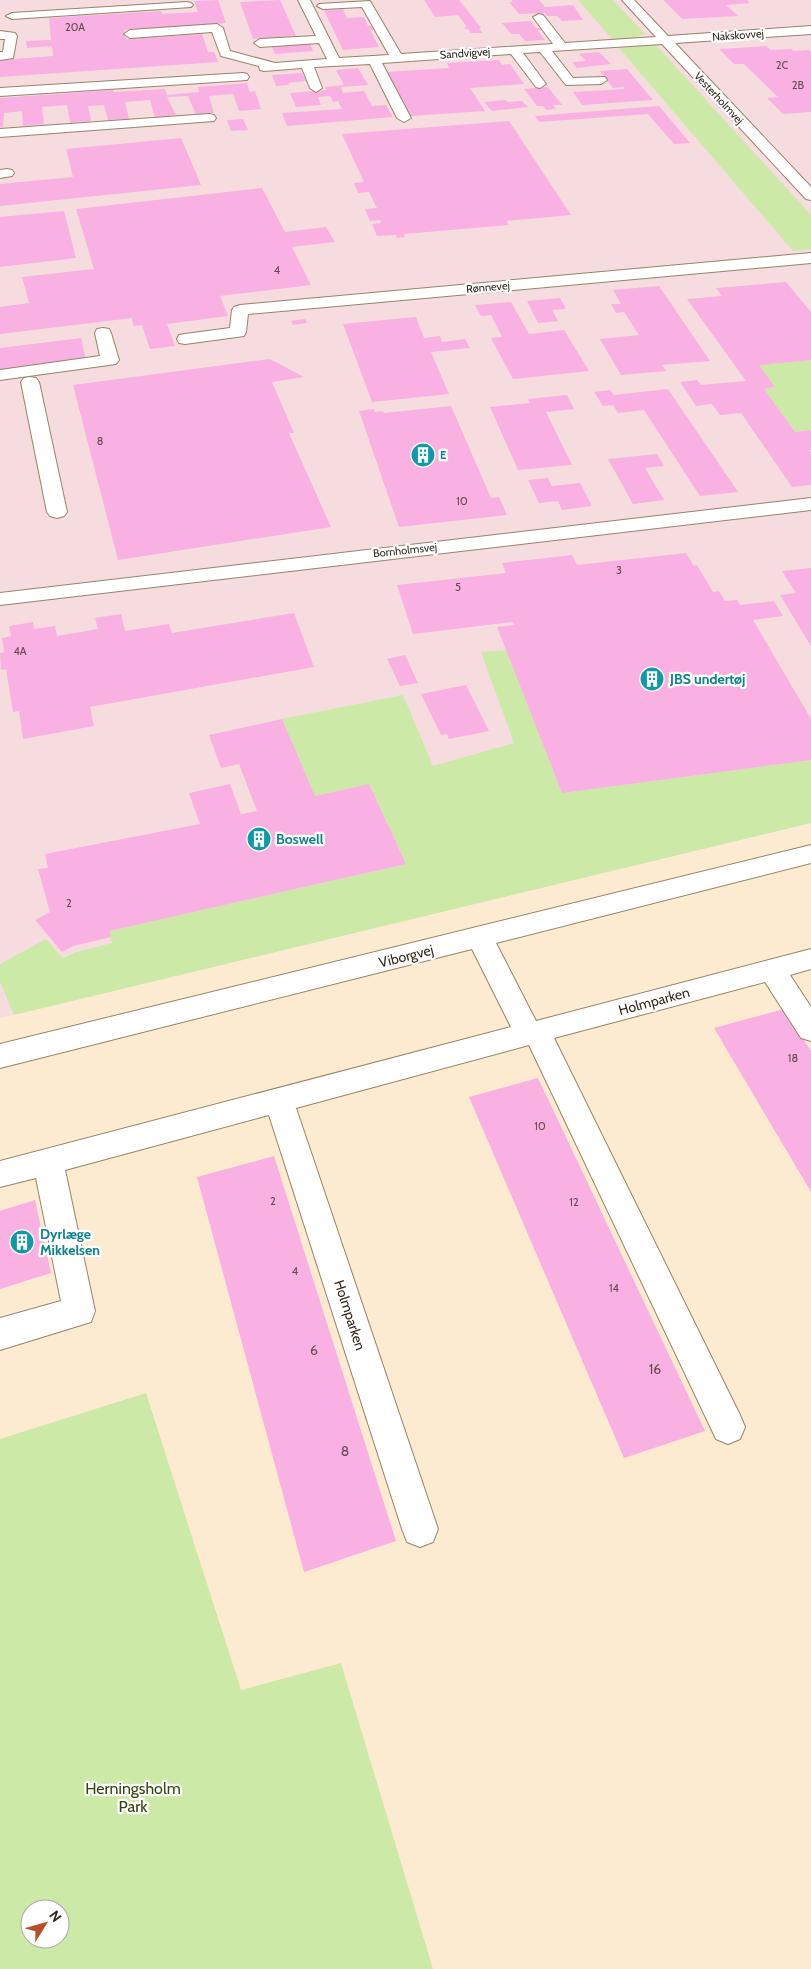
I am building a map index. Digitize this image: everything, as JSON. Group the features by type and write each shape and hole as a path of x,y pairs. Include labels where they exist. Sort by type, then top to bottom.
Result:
{"street":[{"path":"304,0 335,62"},
{"name":"Vesterholmvej","path":"628,0 811,196"},
{"path":"323,6 366,3 394,53"},
{"path":"0,9 186,4"},
{"path":"0,25 18,10"},
{"path":"539,17 562,47"},
{"name":"Sandvigvej","path":"130,34 217,28 225,53 269,66 360,60 377,65 394,53 514,50 665,40"},
{"name":"Nakskovvej","path":"665,40 811,30"},
{"path":"796,31 811,44"},
{"path":"0,36 11,36 9,55 0,56"},
{"path":"260,43 324,39"},
{"path":"543,48 570,82 601,80"},
{"path":"514,50 540,84"},
{"path":"343,52 394,53"},
{"path":"360,60 383,102"},
{"path":"306,64 316,88"},
{"path":"404,118 377,65 445,66"},
{"path":"0,92 244,76"},
{"path":"0,133 209,118"},
{"name":"Rønnevej","path":"185,339 238,332 240,310 811,258"},
{"path":"0,375 110,360 103,333"},
{"path":"30,382 57,512"},
{"name":"Bornholmsvej","path":"0,599 811,504"},
{"name":"Viborgvej","path":"0,1056 480,938 811,854"},
{"path":"480,938 533,1033 728,1427"},
{"name":"Holmparken","path":"0,1174 811,959"},
{"path":"772,970 811,1030"},
{"name":"Holmparken","path":"279,1100 420,1529"},
{"path":"0,1334 79,1311 48,1161"}],"shaded area":[{"path":"0,0 811,0 811,823 0,1018"}],"green space":[{"path":"578,0 613,0 645,34 631,39 613,40"},
{"path":"656,45 811,215 811,249 793,251 619,48"},
{"path":"811,360 811,430 795,432 764,389 775,387 759,365"},
{"path":"506,650 562,793 811,760 811,823 14,1015 0,982 0,964 46,939 63,958 76,952 112,943 109,931 406,864 369,784 315,796 282,719 403,695 433,766 514,743 481,652"},
{"name":"Herningsholm Park","path":"146,1393 241,1690 341,1663 433,1969 0,1969 0,1439"}],"building":[{"path":"218,0 226,23 124,30 126,39 202,34 208,52 214,52 218,62 0,77 0,60 53,56 52,46 27,48 26,41 51,40 49,18 161,11 162,14 198,12 194,1"},
{"path":"280,0 296,36 253,39 240,2"},
{"path":"424,0 459,0 481,28 479,28 482,33 471,33 468,29 465,29 467,27 458,15 435,17"},
{"path":"511,0 539,0 545,7 573,5 583,20 562,21 557,16 547,16 544,13 519,14 509,2 513,2"},
{"path":"663,0 747,0 750,3 726,5 738,16 682,19"},
{"path":"343,9 347,18 364,17 368,26 373,26 375,30 370,30 379,47 343,50 324,10"},
{"path":"530,21 536,28 542,30 537,30 545,40 525,41 519,34 511,34 502,23"},
{"path":"310,44 313,51 275,54 272,47"},
{"path":"766,46 771,50 792,49 793,51 809,50 811,52 811,112 783,114 767,98 778,97 744,64 734,64 719,49"},
{"path":"599,52 611,64 577,68 572,62 586,61 579,54"},
{"path":"499,60 502,65 510,64 524,84 470,88 485,111 410,116 386,72 449,68 447,63"},
{"path":"358,68 368,85 341,87 343,93 364,91 372,106 386,105 393,117 287,126 282,113 342,109 338,101 333,102 330,96 318,97 321,105 296,107 290,93 326,90 325,87 344,85 336,70"},
{"path":"627,69 653,100 582,105 573,92 625,89 623,87 613,88 600,71"},
{"path":"302,73 306,81 276,86 272,75"},
{"path":"247,83 250,92 255,91 261,109 239,111 233,94 209,96 214,113 196,115 188,96 167,97 176,115 155,117 150,100 125,102 129,119 108,120 104,105 88,106 91,121 70,123 67,105 42,107 44,124 23,126 22,111 4,113 3,127 0,127 0,98 113,90 114,92 165,89 167,95 199,92 198,87"},
{"path":"548,87 562,105 553,105 556,109 546,110 543,106 537,106 524,89"},
{"path":"506,100 508,102 522,101 528,107 492,111 484,102"},
{"path":"659,106 690,143 674,144 648,114 539,122 535,116"},
{"path":"243,119 248,130 231,131 227,120"},
{"path":"509,121 571,215 506,221 509,225 404,234 405,237 397,238 396,235 377,236 372,224 381,223 380,220 370,221 365,209 377,208 369,192 358,193 354,183 364,182 342,134"},
{"path":"181,138 201,185 0,206 0,184 73,177 66,149"},
{"path":"262,188 285,232 326,227 335,242 292,247 311,285 220,296 228,316 167,324 175,346 150,349 142,325 133,326 132,318 0,334 0,307 29,303 22,277 94,269 76,209"},
{"path":"64,211 76,258 0,267 0,217"},
{"path":"786,282 811,312 811,360 759,365 775,387 764,389 795,432 811,430 811,450 809,450 811,452 811,485 792,487 741,413 720,415 712,404 696,406 680,382 697,380 701,385 746,381 687,299 722,296 716,288"},
{"path":"659,286 710,361 662,365 666,371 621,375 600,339 639,335 624,312 616,313 611,304 621,304 613,290"},
{"path":"560,298 566,309 552,310 558,321 538,323 527,301"},
{"path":"511,302 529,334 564,330 589,371 513,379 491,338 502,337 491,315 481,316 475,305"},
{"path":"416,317 424,338 440,336 442,342 465,339 470,348 431,352 449,394 372,402 343,324"},
{"path":"305,319 307,323 293,325 291,321"},
{"path":"81,338 86,360 0,370 0,348"},
{"path":"270,359 304,377 272,382 294,433 289,433 331,527 118,560 73,385"},
{"path":"668,389 738,492 700,496 644,410 618,413 613,405 603,406 594,392 610,390 614,395"},
{"path":"567,395 574,409 546,412 572,465 518,470 490,407 530,403 528,399"},
{"name":"E","path":"451,406 491,498 499,497 507,515 399,527 359,411 374,409 375,412 383,411 384,413"},
{"path":"657,454 664,466 645,468 664,500 633,504 608,459"},
{"path":"548,478 552,486 580,483 592,506 562,510 558,501 539,503 528,480"},
{"name":"JBS undertøj","path":"686,553 694,566 697,565 713,592 719,591 725,601 737,600 740,605 774,601 783,616 753,620 811,719 811,760 562,793 497,627 515,625 513,622 413,634 397,585 506,573 502,563 572,555 577,565"},
{"path":"811,568 811,646 780,595 796,593 782,571"},
{"path":"294,613 314,667 90,707 94,726 23,739 19,711 13,712 6,669 1,670 0,653 4,652 2,638 11,636 9,626 33,622 34,629 55,626 57,636 98,629 95,618 121,614 125,631 169,624 172,633"},
{"path":"405,655 418,683 400,686 387,659"},
{"path":"466,685 489,731 449,739 447,734 441,735 421,694"},
{"name":"Boswell","path":"282,719 315,796 369,784 406,864 109,931 111,937 73,946 62,952 35,920 50,912 38,869 48,868 45,854 200,824 189,793 230,784 241,814 257,811 239,764 221,768 209,735"},
{"path":"784,1009 811,1051 811,1192 714,1028"},
{"path":"538,1078 705,1431 624,1458 469,1097"},
{"path":"274,1156 396,1541 304,1572 197,1177"},
{"name":"Dyrlæge Mikkelsen","path":"35,1200 51,1273 0,1289 0,1211"}],"place":[{"name":"E","path":"423,455"},
{"name":"JBS undertøj","path":"652,679"},
{"name":"Boswell","path":"259,839"},
{"name":"Dyrlæge Mikkelsen","path":"22,1242"}]}
